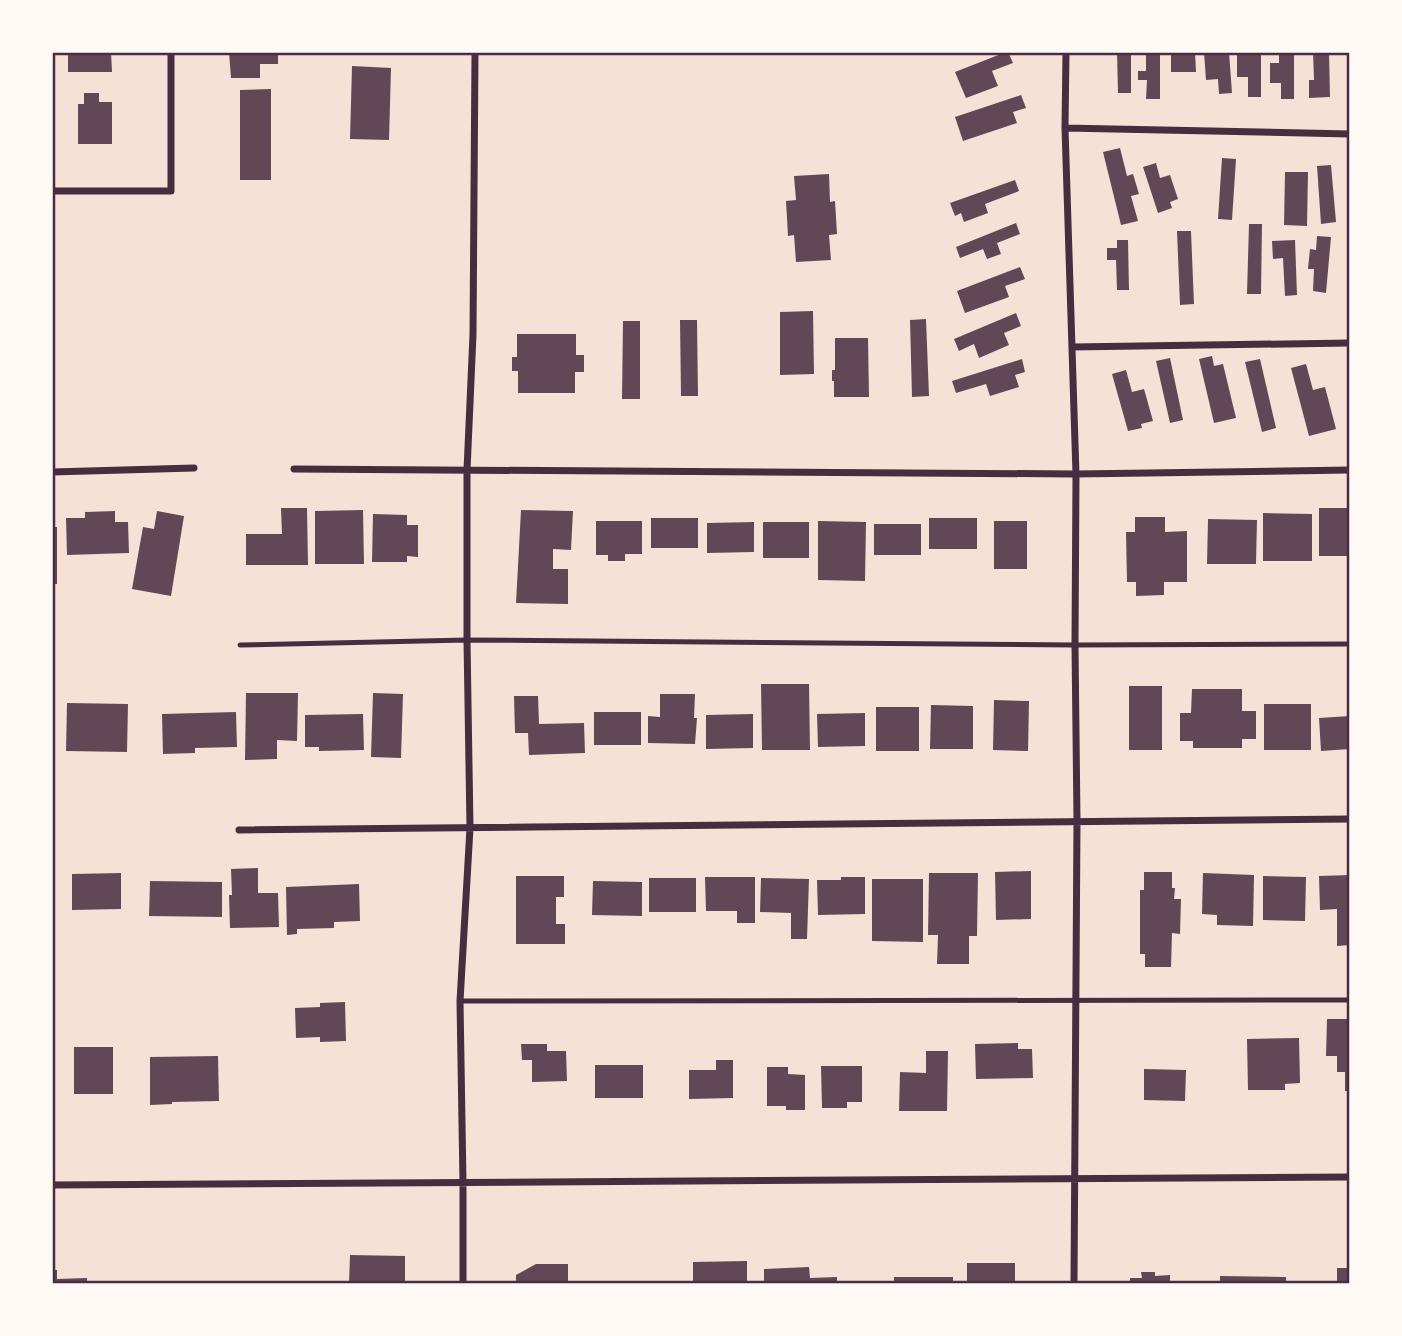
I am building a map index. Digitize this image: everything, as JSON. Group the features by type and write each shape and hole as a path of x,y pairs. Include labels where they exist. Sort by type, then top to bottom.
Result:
{"street":[{"path":"52,191 171,191 171,52"},
{"path":"463,1283 460,1001 470,828 467,470 473,335 475,52"},
{"path":"1066,52 1065,128 1076,474 1074,1283"},
{"path":"1065,128 1349,134"},
{"path":"1072,347 1349,343"},
{"path":"52,472 194,468"},
{"path":"294,469 1076,474 1349,471"},
{"path":"239,830 1349,819"},
{"path":"52,1185 1349,1177"}],"lane":[{"path":"240,645 467,640 1075,645 1349,644"},
{"path":"460,1001 1349,1000"}],"building":[{"path":"68,52 111,52 112,72 68,72"},
{"path":"229,52 278,52 278,64 260,64 260,78 231,78"},
{"path":"1006,52 1013,63 992,71 998,86 966,98 955,72"},
{"path":"1117,52 1131,52 1131,93 1118,93"},
{"path":"1146,52 1160,52 1160,99 1146,99 1147,80 1138,80 1138,71 1146,71"},
{"path":"1171,52 1195,52 1196,72 1171,72"},
{"path":"1204,52 1229,52 1232,93 1219,94 1218,79 1206,80"},
{"path":"1237,52 1261,52 1261,97 1248,97 1248,77 1237,77"},
{"path":"1279,52 1294,52 1294,99 1281,99 1281,83 1270,83 1270,63 1279,63"},
{"path":"1313,52 1329,52 1330,97 1309,98 1309,80 1314,80"},
{"path":"352,66 391,68 389,140 350,139"},
{"path":"271,89 271,180 240,180 240,90"},
{"path":"84,93 99,93 99,102 112,102 112,144 78,144 78,104 84,104"},
{"path":"1021,95 1026,108 1013,112 1017,123 963,141 955,117"},
{"path":"1120,148 1127,176 1133,174 1139,194 1131,196 1138,221 1121,225 1103,152"},
{"path":"1222,158 1236,159 1232,220 1218,219"},
{"path":"1156,163 1160,178 1170,175 1178,199 1170,202 1172,208 1158,213 1143,167"},
{"path":"1331,165 1336,222 1321,224 1317,166"},
{"path":"1285,172 1308,172 1307,226 1284,225"},
{"path":"829,174 830,202 835,201 837,234 829,235 831,260 796,262 794,235 788,236 786,201 796,200 794,176"},
{"path":"1015,180 1019,191 985,204 988,213 964,222 961,213 955,216 950,203"},
{"path":"1016,223 1020,234 997,243 1001,254 987,259 983,249 960,258 956,247"},
{"path":"1249,224 1262,224 1261,294 1247,294"},
{"path":"1177,231 1191,231 1194,304 1180,305"},
{"path":"1317,236 1331,237 1326,293 1313,291 1314,269 1308,269 1310,249 1316,250"},
{"path":"1117,240 1128,240 1129,290 1117,290 1116,260 1107,260 1107,248 1117,248"},
{"path":"1295,240 1297,295 1285,296 1283,258 1273,259 1272,241"},
{"path":"1020,267 1025,279 1005,286 1009,297 965,313 957,291"},
{"path":"813,311 814,374 780,375 780,312"},
{"path":"1016,313 1021,326 1004,333 1009,345 979,358 974,344 959,351 954,339"},
{"path":"926,319 929,396 912,397 910,320"},
{"path":"680,320 697,320 698,396 681,396"},
{"path":"623,321 640,321 640,399 622,399"},
{"path":"517,334 576,334 576,355 584,355 584,372 575,372 575,393 518,393 518,371 512,371 512,357 517,357"},
{"path":"835,338 868,338 869,397 834,397 832,370 835,370"},
{"path":"1212,356 1214,366 1223,364 1236,418 1214,423 1199,359"},
{"path":"1170,358 1183,420 1170,423 1156,361"},
{"path":"1022,359 1025,372 1015,375 1019,387 990,396 986,384 956,393 952,381"},
{"path":"1260,359 1276,428 1262,432 1245,362"},
{"path":"1306,364 1313,390 1325,387 1336,429 1309,436 1291,368"},
{"path":"1126,370 1132,392 1144,389 1153,421 1141,424 1142,428 1128,431 1112,374"},
{"path":"281,508 307,508 308,565 246,565 246,534 282,534"},
{"path":"1319,508 1350,508 1350,556 1319,556"},
{"path":"363,510 364,564 315,564 315,511"},
{"path":"521,510 573,511 571,550 553,549 553,569 568,569 568,604 516,603"},
{"path":"115,511 115,522 128,522 129,553 67,555 66,518 85,518 85,512"},
{"path":"157,511 184,516 171,596 132,589 143,527 154,529"},
{"path":"1263,513 1312,514 1312,561 1263,561"},
{"path":"373,514 407,515 407,525 418,525 418,557 407,556 407,562 372,562"},
{"path":"1135,517 1165,517 1165,532 1187,531 1187,582 1164,582 1164,595 1136,596 1136,582 1127,582 1126,532 1135,532"},
{"path":"651,518 698,518 698,548 651,548"},
{"path":"929,518 977,518 977,549 929,549"},
{"path":"1208,519 1257,520 1256,564 1207,564"},
{"path":"596,521 642,521 642,554 625,554 625,561 608,561 608,555 596,555"},
{"path":"818,521 866,522 865,581 818,580"},
{"path":"994,521 1027,521 1027,569 994,569"},
{"path":"754,522 754,552 707,553 707,523"},
{"path":"763,522 809,522 809,558 763,558"},
{"path":"874,524 921,524 921,555 874,555"},
{"path":"52,527 57,527 57,584 52,584"},
{"path":"761,684 809,684 810,750 762,750"},
{"path":"1129,686 1162,686 1162,750 1129,750"},
{"path":"1192,689 1242,689 1242,711 1256,711 1256,739 1242,739 1242,748 1193,748 1193,741 1180,741 1180,713 1191,713"},
{"path":"246,693 298,693 297,741 277,740 277,759 245,760"},
{"path":"373,693 403,694 401,758 371,757"},
{"path":"660,694 695,694 695,744 648,743 648,716 660,717"},
{"path":"514,696 538,696 539,724 584,723 585,753 529,755 528,733 515,733"},
{"path":"994,700 1029,701 1028,751 993,750"},
{"path":"67,703 128,704 127,752 66,751"},
{"path":"1264,704 1311,704 1311,750 1264,750"},
{"path":"931,705 973,706 973,749 930,749"},
{"path":"876,707 919,707 919,751 876,751"},
{"path":"236,712 237,747 195,748 195,753 163,754 162,714"},
{"path":"594,712 641,712 641,745 594,745"},
{"path":"865,713 865,746 818,747 817,714"},
{"path":"363,714 364,750 319,751 319,747 305,747 305,715"},
{"path":"753,714 753,748 706,749 706,715"},
{"path":"1350,716 1350,749 1321,751 1319,718"},
{"path":"258,868 258,893 278,893 279,927 230,928 231,869"},
{"path":"1031,871 1031,919 996,920 995,872"},
{"path":"1144,872 1172,872 1174,899 1181,899 1180,934 1172,933 1171,967 1145,967 1145,954 1140,954 1140,890 1144,890"},
{"path":"121,873 121,909 72,910 72,874"},
{"path":"929,873 978,873 977,936 969,936 969,964 937,964 938,935 928,935"},
{"path":"1203,873 1254,875 1253,926 1217,925 1217,915 1202,914"},
{"path":"1350,875 1350,945 1337,946 1337,909 1320,910 1319,876"},
{"path":"516,876 564,876 564,897 556,897 556,924 565,924 565,944 516,944"},
{"path":"1263,876 1306,877 1305,921 1263,920"},
{"path":"705,877 755,877 755,923 737,923 737,911 706,911"},
{"path":"841,877 865,877 865,914 818,915 817,880 841,880"},
{"path":"649,878 696,878 696,912 649,912"},
{"path":"761,878 809,879 807,939 791,939 791,913 760,912"},
{"path":"872,879 923,879 923,942 872,941"},
{"path":"150,881 222,882 222,917 149,916"},
{"path":"593,881 642,882 642,916 592,915"},
{"path":"359,884 360,921 334,922 334,928 297,929 297,934 287,935 286,887"},
{"path":"345,1002 346,1041 320,1042 320,1037 296,1038 295,1008"},
{"path":"1327,1019 1350,1019 1350,1091 1345,1091 1345,1072 1337,1072 1337,1056 1326,1056"},
{"path":"1299,1038 1300,1083 1285,1084 1285,1090 1248,1090 1247,1039"},
{"path":"1018,1043 1018,1049 1032,1049 1033,1078 976,1079 975,1044"},
{"path":"521,1044 547,1044 547,1051 566,1051 567,1081 532,1082 532,1060 522,1060"},
{"path":"74,1047 113,1047 113,1094 74,1094"},
{"path":"926,1051 948,1051 947,1111 899,1111 900,1072 926,1073"},
{"path":"218,1056 219,1101 150,1105 150,1057"},
{"path":"716,1060 733,1060 733,1098 689,1099 689,1070 716,1070"},
{"path":"595,1065 643,1065 643,1098 595,1098"},
{"path":"821,1066 862,1066 862,1102 847,1102 847,1108 822,1108"},
{"path":"767,1067 788,1067 788,1074 805,1075 805,1110 767,1106"},
{"path":"1144,1069 1186,1070 1185,1101 1144,1100"},
{"path":"350,1255 405,1256 405,1284 349,1284"},
{"path":"747,1261 747,1284 693,1284 693,1262"},
{"path":"967,1263 1015,1263 1015,1284 967,1284"},
{"path":"536,1264 568,1264 568,1284 516,1284 516,1275"},
{"path":"809,1267 810,1278 837,1277 837,1284 764,1284 764,1269"},
{"path":"1337,1268 1350,1268 1350,1284 1337,1284"},
{"path":"52,1270 57,1270 57,1279 87,1278 87,1284 52,1284"},
{"path":"1141,1272 1155,1272 1155,1276 1170,1275 1170,1284 1130,1284 1130,1278 1142,1278"},
{"path":"1220,1276 1286,1277 1286,1284 1220,1284"},
{"path":"894,1277 953,1277 953,1284 894,1284"}]}
